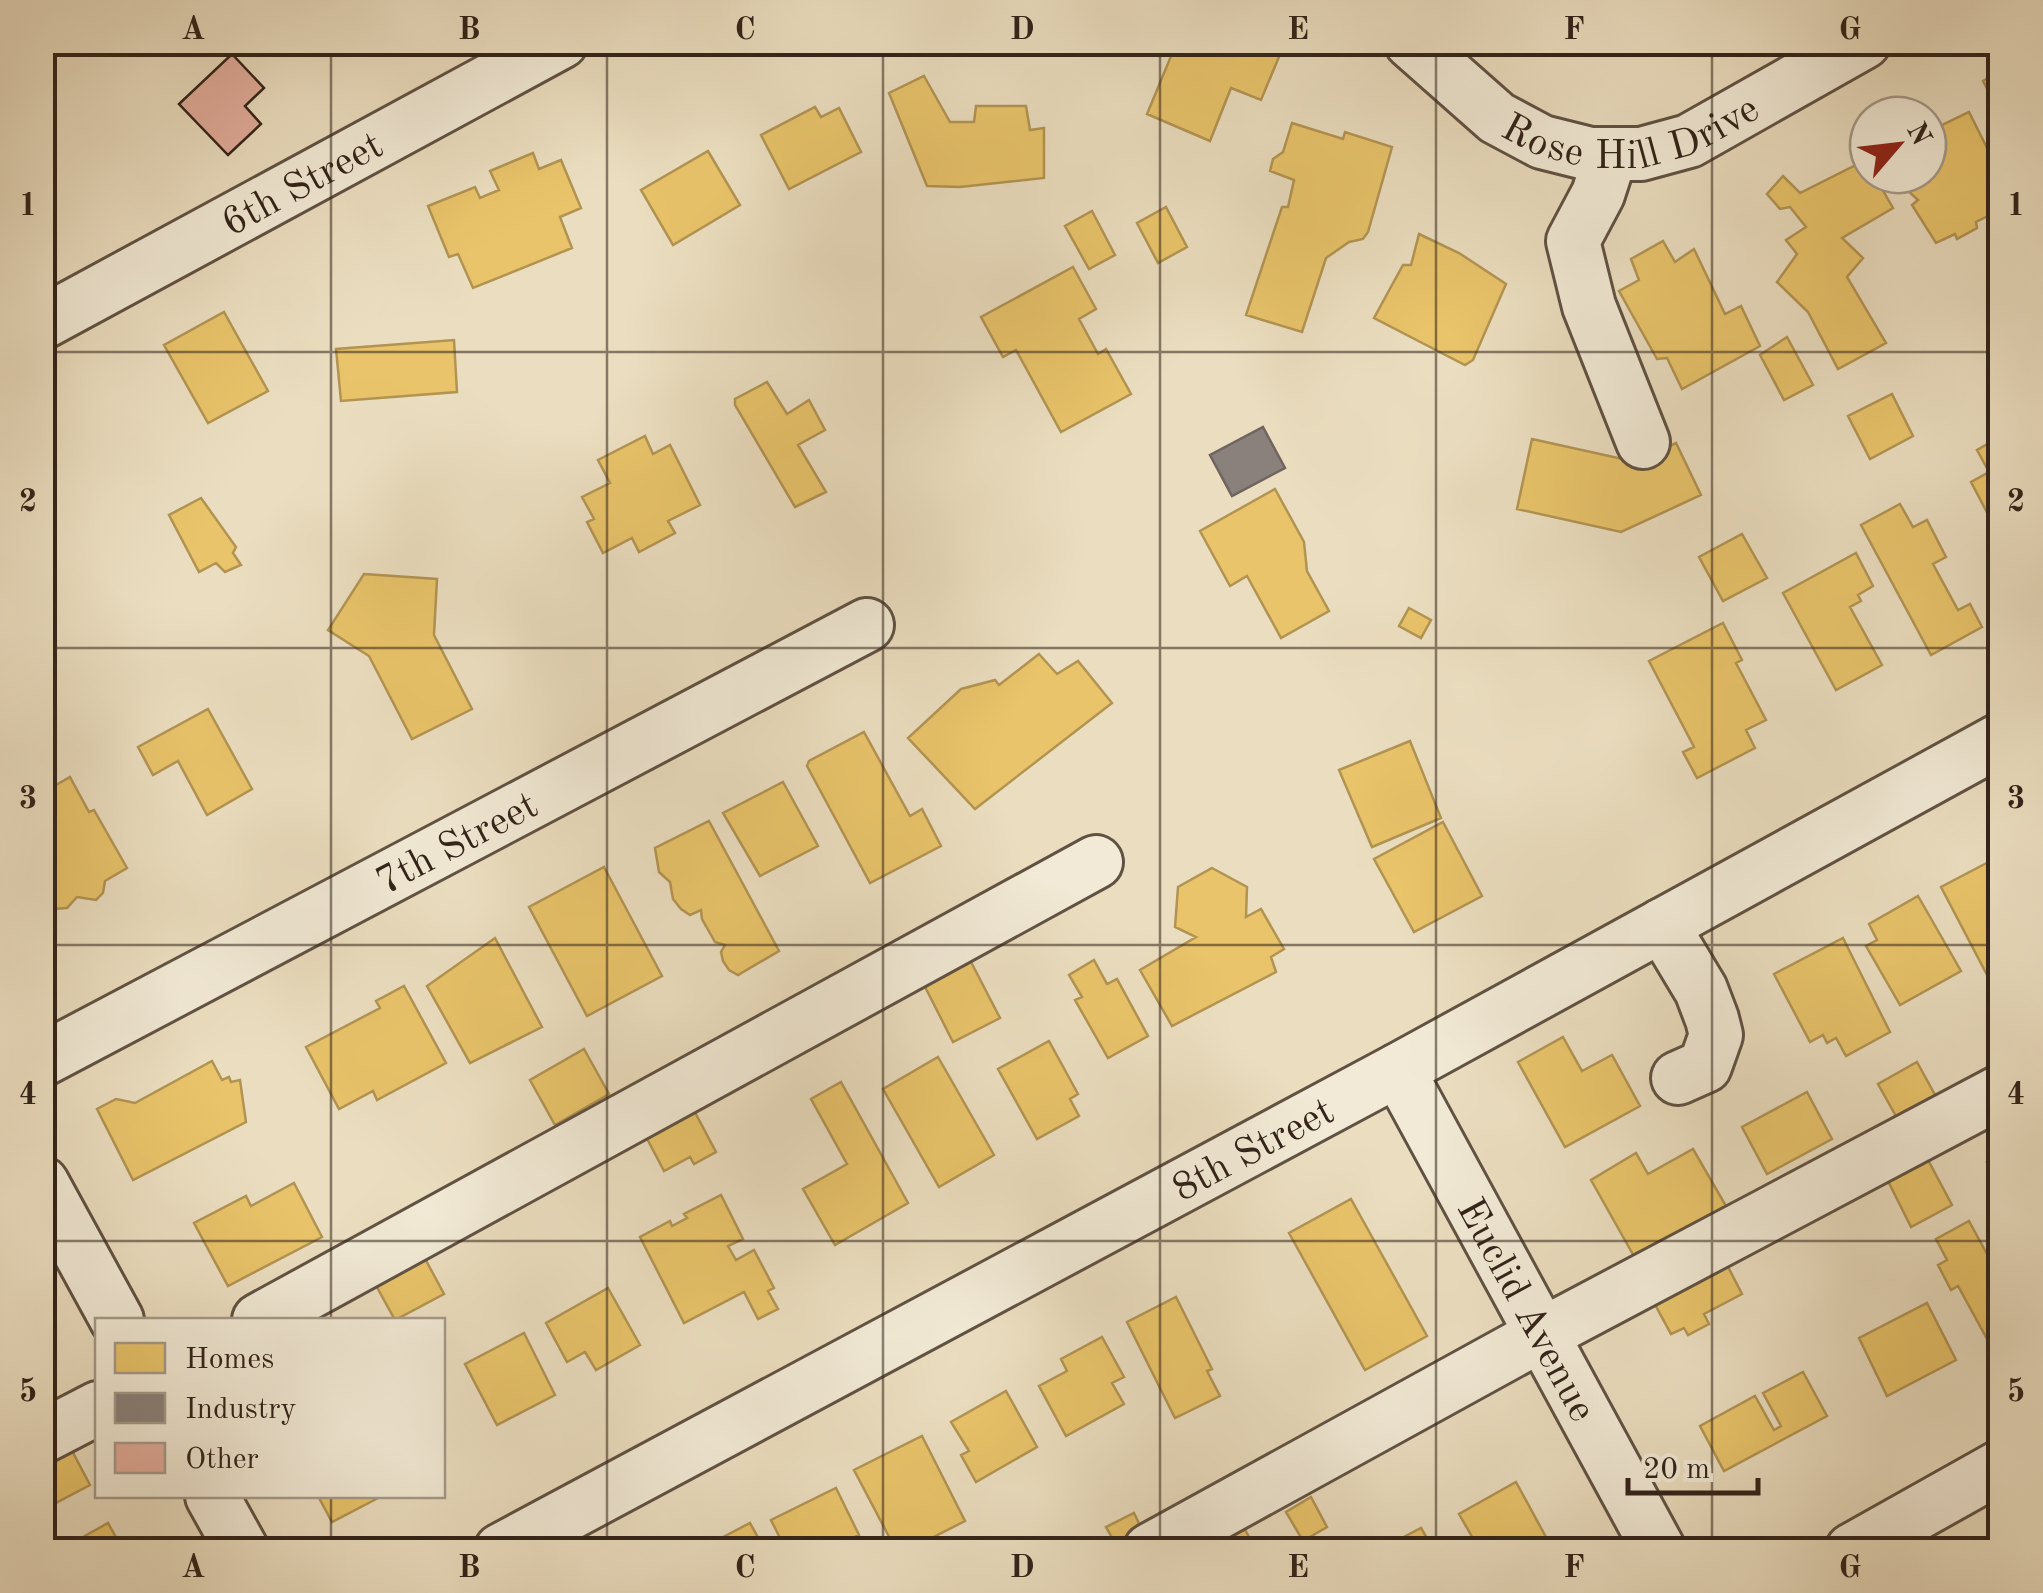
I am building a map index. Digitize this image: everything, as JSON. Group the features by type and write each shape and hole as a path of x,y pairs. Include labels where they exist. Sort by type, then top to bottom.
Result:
{"street":[{"name":"6th Street","path":"42,322 561,42"},
{"name":"Rose Hill Drive","path":"1411,42 1497,118 1542,142 1590,154 1641,154 1689,141 1864,42"},
{"path":"1611,154 1598,194 1573,240 1590,306 1643,442"},
{"name":"7th Street","path":"42,1060 867,625"},
{"name":"8th Street","path":"500,1550 1398,1070 2000,740"},
{"path":"263,1318 1096,862"},
{"path":"1662,925 1701,990 1716,1036 1705,1066 1678,1078"},
{"name":"Euclid Avenue","path":"1398,1070 1658,1550"},
{"path":"1150,1550 1542,1335 2000,1092"},
{"path":"42,1182 115,1318"},
{"path":"42,1437 95,1410"},
{"path":"1852,1550 2000,1467"},
{"path":"213,1498 242,1550"}],"building: Homes":[{"path":"1159,42 1259,42 1281,52 1261,100 1231,88 1210,141 1147,114 1174,49"},
{"path":"2000,71 2000,113 1983,81"},
{"path":"924,76 950,122 974,122 976,106 1026,106 1030,130 1044,128 1044,178 960,187 927,186 889,93"},
{"path":"815,107 821,117 839,108 861,152 789,189 761,135"},
{"path":"1969,112 2000,174 2000,237 1990,215 1957,239 1955,234 1936,243 1912,205 1918,200 1913,195 1948,195 1948,122"},
{"path":"1292,123 1343,139 1345,132 1392,147 1368,232 1363,239 1349,242 1326,258 1302,332 1246,315 1282,207 1288,207 1294,180 1270,171 1273,159 1283,152"},
{"path":"708,151 740,205 673,245 641,190"},
{"path":"533,153 539,169 561,160 581,208 560,217 572,248 473,288 458,254 449,257 428,206 475,187 480,198 499,190 490,171"},
{"path":"1848,169 1848,195 1886,195 1893,208 1842,238 1863,258 1847,277 1886,343 1838,369 1808,312 1777,282 1797,254 1786,240 1806,227 1790,207 1780,209 1767,194 1783,176 1800,193"},
{"path":"1166,207 1187,247 1158,263 1137,223"},
{"path":"1092,211 1115,255 1089,269 1065,226"},
{"path":"1419,234 1459,253 1506,284 1473,360 1465,365 1374,318 1403,265 1411,265"},
{"path":"2000,238 2000,262 1992,247"},
{"path":"1663,241 1675,262 1694,249 1725,314 1741,306 1760,346 1682,389 1667,358 1657,359 1619,291 1639,280 1631,259"},
{"path":"1073,267 1096,309 1079,319 1098,354 1106,349 1131,394 1061,432 1016,350 1003,357 981,317"},
{"path":"224,312 268,391 208,423 164,345"},
{"path":"1787,337 1813,385 1784,400 1760,355"},
{"path":"454,340 457,392 341,401 336,349"},
{"path":"767,382 787,414 809,400 825,430 798,445 826,492 795,507 735,405 735,399"},
{"path":"1892,394 1913,436 1870,459 1848,416"},
{"path":"645,436 653,454 670,445 700,505 668,521 675,533 639,552 632,538 603,553 587,522 594,519 582,497 610,483 598,460"},
{"path":"2000,437 2000,537 1971,482 1989,472 1977,450"},
{"path":"1532,439 1636,462 1676,443 1701,495 1621,532 1517,509"},
{"path":"1275,489 1304,542 1307,571 1329,611 1281,638 1247,576 1230,586 1200,531"},
{"path":"201,498 236,547 233,553 241,565 225,572 216,563 199,572 169,515"},
{"path":"1900,504 1913,527 1927,520 1946,557 1933,564 1958,610 1970,604 1982,627 1931,655 1861,525"},
{"path":"1742,534 1767,578 1723,601 1699,557"},
{"path":"1856,553 1873,586 1858,595 1861,601 1850,607 1882,665 1836,690 1783,593"},
{"path":"364,574 437,579 434,635 472,709 412,739 369,656 328,630"},
{"path":"1409,608 1431,620 1421,638 1399,626"},
{"path":"1723,623 1742,660 1736,663 1766,720 1746,730 1755,748 1697,778 1683,752 1694,747 1649,661"},
{"path":"1039,654 1057,674 1078,661 1112,703 975,809 908,738 961,689 995,680 999,685"},
{"path":"208,709 252,789 207,815 178,761 153,775 138,747"},
{"path":"864,732 910,816 922,809 941,846 870,883 807,766 809,761"},
{"path":"1410,741 1441,818 1372,847 1339,770"},
{"path":"70,777 127,868 105,881 103,893 96,900 77,897 67,908 53,909 42,901 42,839 48,836 42,826 42,793"},
{"path":"783,782 818,846 760,876 723,813"},
{"path":"709,821 779,951 738,975 723,961 721,952 725,945 715,942 701,910 690,915 681,909 673,899 670,882 659,872 655,848"},
{"path":"1443,822 1482,896 1414,932 1374,859"},
{"path":"2000,856 2000,989 1996,992 1941,887"},
{"path":"604,867 662,976 587,1016 529,907"},
{"path":"1212,868 1247,887 1246,917 1261,909 1284,949 1271,957 1276,972 1172,1026 1140,970 1196,937 1175,927 1178,887"},
{"path":"1918,896 1961,971 1900,1005 1866,946 1877,940 1869,924"},
{"path":"495,938 542,1027 470,1063 427,986"},
{"path":"1843,938 1890,1032 1846,1056 1836,1038 1827,1043 1823,1035 1810,1042 1774,974"},
{"path":"957,953 964,966 971,962 1000,1018 953,1042 918,973"},
{"path":"1094,960 1107,984 1117,979 1148,1036 1108,1058 1075,1000 1082,997 1069,975"},
{"path":"404,986 446,1063 377,1100 373,1091 339,1109 306,1047 380,1008 376,1001"},
{"path":"1563,1037 1582,1071 1612,1055 1640,1106 1565,1147 1518,1062"},
{"path":"1049,1041 1078,1094 1070,1099 1079,1116 1037,1139 998,1069"},
{"path":"584,1049 609,1094 555,1125 530,1080"},
{"path":"938,1057 994,1155 939,1187 883,1089"},
{"path":"212,1061 222,1080 240,1080 246,1122 133,1180 97,1109 116,1099 135,1103"},
{"path":"1917,1062 1945,1113 1906,1134 1878,1084"},
{"path":"841,1082 908,1203 835,1245 803,1189 847,1164 811,1099"},
{"path":"1807,1092 1832,1139 1767,1174 1742,1127"},
{"path":"689,1101 716,1152 694,1164 690,1157 664,1171 641,1127"},
{"path":"1693,1149 1726,1206 1635,1258 1591,1180 1636,1153 1648,1174"},
{"path":"2000,1155 2000,1186 1987,1162"},
{"path":"1927,1158 1952,1205 1911,1227 1887,1179"},
{"path":"294,1183 322,1237 228,1286 194,1223 246,1196 251,1206"},
{"path":"721,1195 743,1239 728,1246 736,1260 754,1250 774,1288 768,1291 778,1309 758,1319 744,1292 684,1323 640,1237 670,1221 672,1226 687,1218 684,1214"},
{"path":"1351,1199 1427,1336 1365,1370 1289,1233"},
{"path":"1969,1221 1994,1267 2000,1263 2000,1343 1992,1348 1958,1286 1951,1290 1938,1265 1947,1260 1936,1239"},
{"path":"422,1253 444,1294 394,1318 373,1280"},
{"path":"1725,1261 1742,1294 1704,1314 1709,1324 1688,1335 1684,1328 1671,1334 1652,1299"},
{"path":"608,1288 640,1345 596,1370 585,1352 567,1362 546,1323"},
{"path":"1176,1297 1212,1369 1207,1371 1220,1396 1175,1418 1127,1322"},
{"path":"1927,1303 1956,1360 1887,1396 1859,1338"},
{"path":"524,1333 555,1395 497,1425 465,1364"},
{"path":"1102,1337 1124,1377 1112,1383 1124,1404 1066,1436 1039,1386 1067,1371 1061,1359"},
{"path":"1803,1372 1827,1416 1724,1471 1700,1426 1755,1396 1774,1430 1781,1426 1763,1393"},
{"path":"1006,1391 1037,1447 976,1482 961,1455 969,1451 951,1422"},
{"path":"922,1436 965,1521 908,1550 896,1550 854,1470"},
{"path":"69,1445 90,1485 50,1506 42,1491 42,1458"},
{"path":"1516,1482 1553,1550 1462,1550 1475,1542 1459,1514"},
{"path":"836,1488 859,1535 827,1550 786,1550 771,1520"},
{"path":"1311,1497 1327,1527 1303,1541 1286,1512"},
{"path":"319,1498 378,1498 332,1522"},
{"path":"1134,1513 1144,1534 1118,1548 1106,1527"},
{"path":"108,1523 123,1550 69,1550 67,1546"},
{"path":"750,1523 765,1550 708,1550 706,1546"},
{"path":"1243,1526 1256,1550 1197,1550"},
{"path":"1421,1528 1434,1550 1379,1550"}],"building: Industry":[{"path":"1263,427 1285,468 1232,496 1210,455"}],"building: Other":[{"path":"232,54 264,88 245,106 261,124 228,155 179,104"}]}
